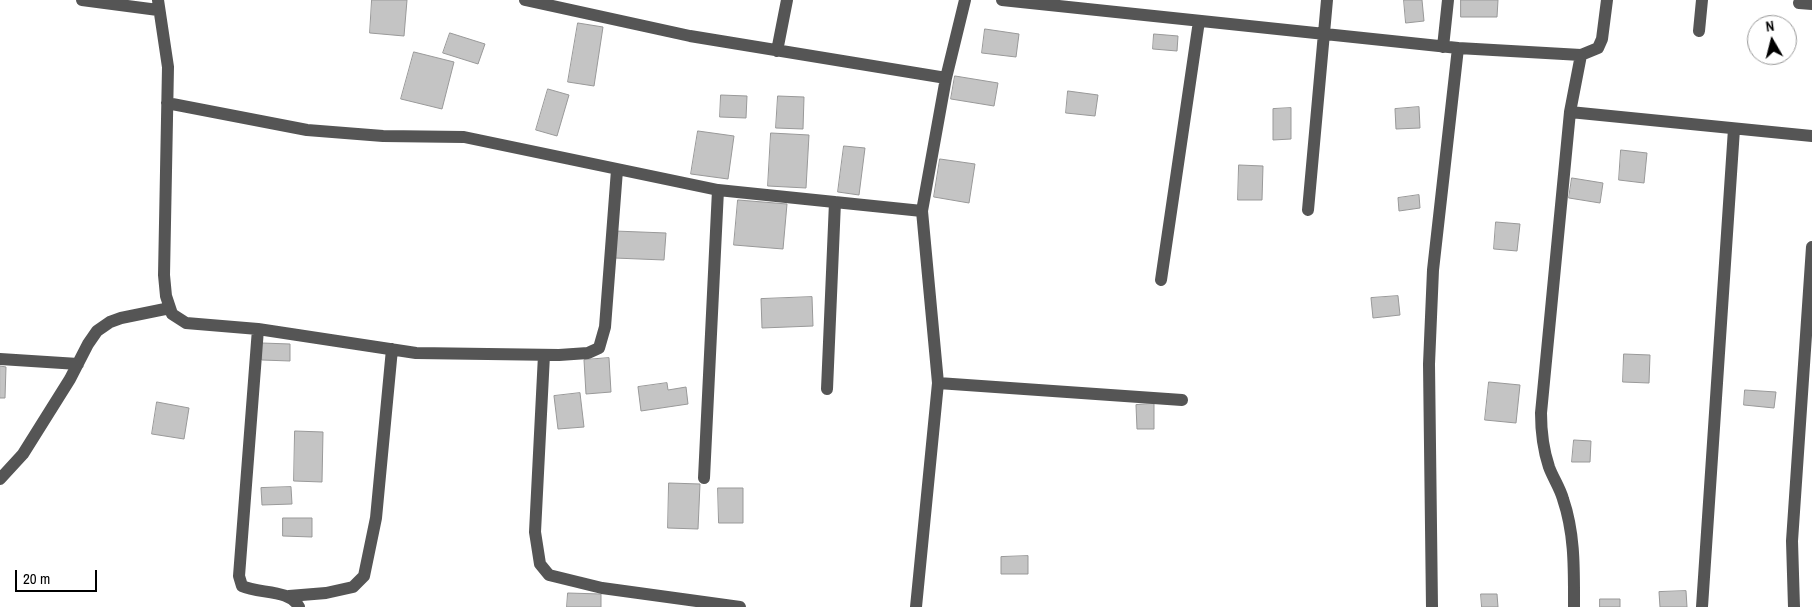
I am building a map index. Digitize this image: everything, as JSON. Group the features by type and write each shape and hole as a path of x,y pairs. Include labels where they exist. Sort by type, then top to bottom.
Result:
{"street":[{"path":"82,0 158,5 168,67 164,275 166,296 172,314 186,323 258,329 416,353 588,353 599,348 604,327 617,170"},
{"path":"524,0 690,36 946,78"},
{"path":"777,50 787,0"},
{"path":"916,607 938,382 922,211 946,78 965,0"},
{"path":"1002,0 1443,47 1581,55 1598,48 1602,39 1607,0"},
{"path":"1308,210 1327,0"},
{"path":"1443,47 1448,0"},
{"path":"1699,31 1702,0"},
{"path":"1799,3 1812,4"},
{"path":"1160,280 1199,21"},
{"path":"1432,607 1429,364 1433,270 1458,48"},
{"path":"1574,607 1572,532 1563,499 1549,467 1542,438 1541,414 1570,112 1581,55"},
{"path":"167,103 307,130 383,136 464,137 718,190 922,211"},
{"path":"1570,112 1812,136"},
{"path":"1702,607 1734,129"},
{"path":"704,478 718,190"},
{"path":"827,389 835,202"},
{"path":"1794,607 1792,541 1810,302 1812,247"},
{"path":"0,479 23,454 98,331 110,322 170,308"},
{"path":"258,329 239,576 242,586 250,590 289,596 326,594 353,587 364,576 376,518 392,349"},
{"path":"544,354 535,532 540,564 549,575 602,588 740,607"},
{"path":"0,359 78,364"},
{"path":"938,382 1182,400"},
{"path":"289,596 298,607"}],"building":[{"path":"372,0 407,0 404,36 370,33"},
{"path":"1404,0 1422,0 1424,21 1406,23"},
{"path":"1461,0 1498,0 1497,17 1461,17"},
{"path":"578,23 603,27 594,86 568,82"},
{"path":"985,29 1019,34 1016,57 982,53"},
{"path":"450,33 485,44 478,64 443,53"},
{"path":"1154,34 1178,36 1177,51 1153,49"},
{"path":"414,52 454,62 442,109 401,99"},
{"path":"955,76 998,83 994,106 951,99"},
{"path":"548,89 569,95 557,136 536,130"},
{"path":"1068,91 1098,95 1095,116 1066,113"},
{"path":"721,95 747,96 746,118 720,117"},
{"path":"778,96 804,97 803,129 776,128"},
{"path":"1419,107 1420,128 1396,129 1395,109"},
{"path":"1291,108 1291,139 1273,140 1273,109"},
{"path":"698,131 734,136 728,179 691,174"},
{"path":"771,133 809,135 806,188 768,186"},
{"path":"844,146 865,148 859,195 838,192"},
{"path":"1621,150 1647,153 1644,183 1619,180"},
{"path":"940,159 975,164 969,203 934,197"},
{"path":"1239,165 1263,166 1262,200 1238,200"},
{"path":"1572,178 1603,183 1600,203 1569,198"},
{"path":"1419,195 1420,208 1399,211 1398,198"},
{"path":"738,200 787,204 783,249 734,245"},
{"path":"1496,222 1520,224 1517,251 1494,249"},
{"path":"615,231 666,233 664,260 614,258"},
{"path":"1398,296 1400,315 1373,318 1371,298"},
{"path":"812,297 813,326 762,328 761,299"},
{"path":"262,343 290,344 290,361 262,360"},
{"path":"1624,354 1650,355 1649,383 1623,382"},
{"path":"609,358 611,392 586,394 584,360"},
{"path":"0,366 6,367 5,398 0,398"},
{"path":"1489,382 1520,385 1516,423 1485,420"},
{"path":"667,383 668,390 686,387 688,404 641,411 638,387"},
{"path":"1745,390 1776,392 1774,408 1744,405"},
{"path":"580,393 584,427 558,429 554,396"},
{"path":"157,402 189,408 184,439 152,434"},
{"path":"1154,404 1154,429 1137,429 1136,405"},
{"path":"295,431 323,432 322,482 294,481"},
{"path":"1574,440 1591,441 1590,462 1572,462"},
{"path":"669,483 700,484 698,529 668,528"},
{"path":"291,487 292,504 262,505 261,488"},
{"path":"718,488 743,488 743,523 719,523"},
{"path":"283,518 312,518 312,537 283,536"},
{"path":"1028,556 1028,574 1001,574 1001,557"},
{"path":"1686,591 1687,607 1660,607 1659,592"},
{"path":"568,593 601,594 601,607 567,607"},
{"path":"1481,594 1497,594 1498,607 1482,607"},
{"path":"1600,599 1620,599 1620,607 1600,607"}]}
